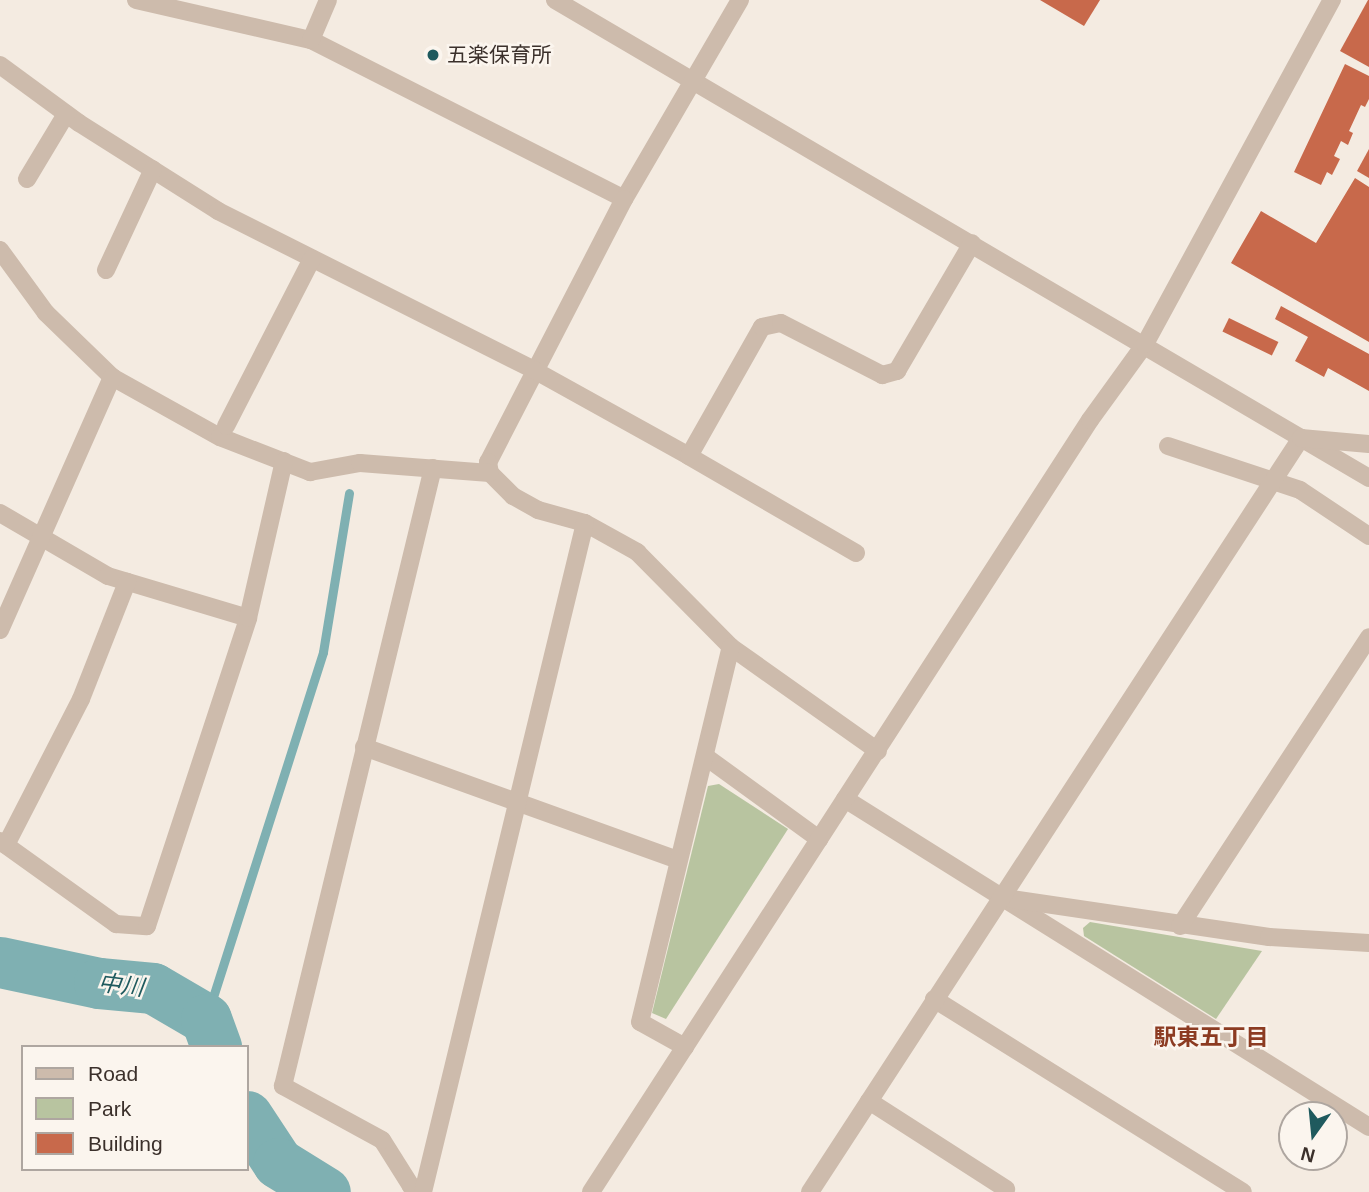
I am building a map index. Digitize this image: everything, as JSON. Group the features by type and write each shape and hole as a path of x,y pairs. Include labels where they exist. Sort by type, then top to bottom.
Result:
{"street":[{"path":"136,0 311,40 624,199"},
{"path":"311,40 328,0"},
{"path":"555,0 1145,344 1369,478"},
{"path":"490,472 490,451 624,199 740,0"},
{"path":"591,1192 1090,420 1145,344 1332,0"},
{"path":"0,65 66,114 218,211 534,370 856,553"},
{"path":"27,179 66,114"},
{"path":"106,270 153,169"},
{"path":"689,456 762,327 781,323 882,375 897,371 972,243"},
{"path":"0,250 46,313 112,377 181,419 310,472 360,463 490,472 513,496 538,510 585,523 637,552 732,647 877,751"},
{"path":"226,426 312,260"},
{"path":"0,630 112,377"},
{"path":"1301,438 1369,444"},
{"path":"810,1192 1301,438"},
{"path":"1168,446 1300,491 1369,536"},
{"path":"127,582 81,699 3,843 116,924 147,926 248,618 284,461"},
{"path":"433,468 283,1086 382,1140 411,1186 422,1192 585,523"},
{"path":"0,513 108,576 248,618"},
{"path":"1180,926 1369,637"},
{"path":"685,1047 640,1022 732,647"},
{"path":"364,747 678,860"},
{"path":"706,757 819,839"},
{"path":"845,799 1369,1127"},
{"path":"1001,897 1180,926 1367,939"},
{"path":"934,999 1243,1192"},
{"path":"869,1101 1007,1191"}],"green space":[{"path":"719,784 788,829 666,1019 652,1013 708,786"},
{"path":"1090,922 1262,951 1216,1019 1084,936 1083,928"}],"building":[{"path":"1040,0 1100,0 1084,26"},
{"path":"1369,0 1369,67 1340,51"},
{"path":"1345,64 1369,76 1369,99 1365,107 1361,105 1349,131 1353,133 1348,145 1341,141 1334,156 1340,159 1332,175 1327,172 1321,185 1294,172"},
{"path":"1369,149 1369,178 1357,171"},
{"path":"1355,178 1369,187 1369,342 1231,263 1261,211 1316,243"},
{"path":"1281,306 1369,354 1369,391 1328,368 1324,377 1295,361 1308,337 1275,319"},
{"path":"1229,318 1278,342 1272,356 1222,331"}],"waterway":[{"path":"206,1019 323,652 349,493"},
{"name":"中川","path":"0,962 99,983 153,988 206,1019 215,1045"},
{"name":"中川","path":"248,1118 278,1163 325,1192"}],"place":[{"name":"五楽保育所","path":"433,55"}],"district":[{"name":"駅東五丁目","path":"1211,1037"}]}
